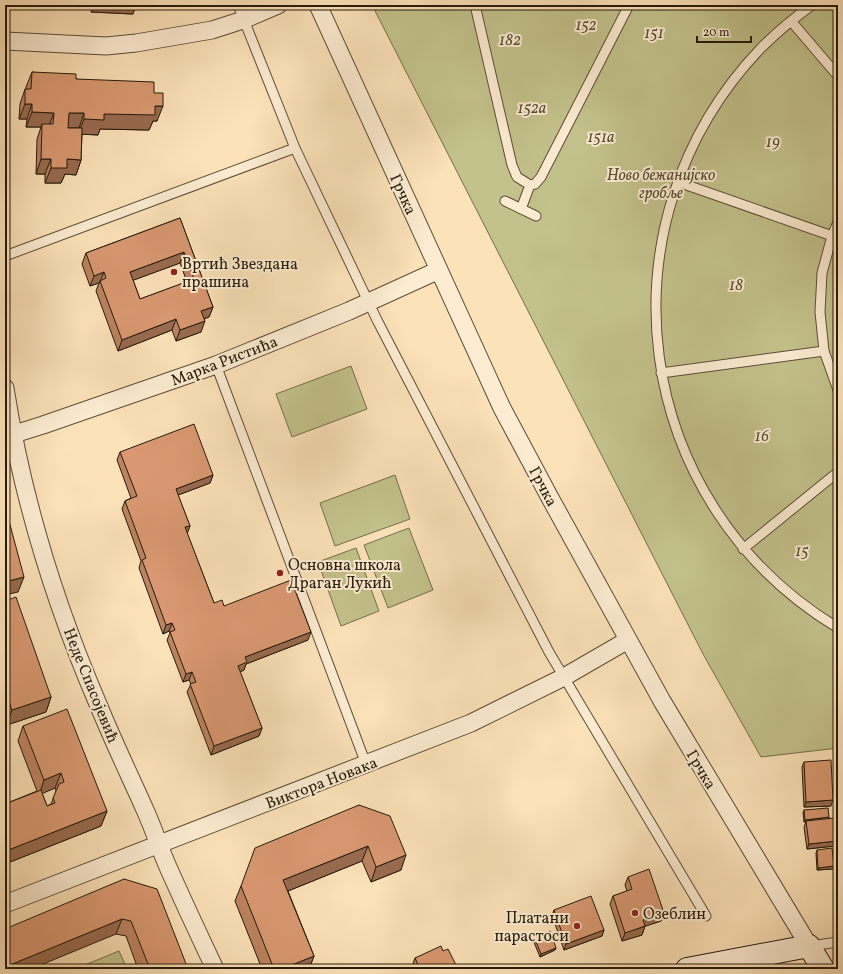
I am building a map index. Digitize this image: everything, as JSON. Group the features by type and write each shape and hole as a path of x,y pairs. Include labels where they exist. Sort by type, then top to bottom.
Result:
{"main road":[{"path":"687,969 809,946 824,969"}],"street":[{"path":"5,40 106,46 122,45 212,30 241,12 278,5"},
{"name":"Грчка","path":"318,5 502,408 628,640 691,751 809,946"},
{"name":"Марка Ристића","path":"9,436 216,365 369,302 439,270"},
{"name":"Неде Спасојевић","path":"5,388 9,436 43,554 59,602 97,704 147,815 158,844 215,969"},
{"name":"Виктора Новака","path":"5,904 470,723 564,677 628,640"}],"lane":[{"path":"475,5 512,165 517,177 530,185 535,184 541,177 629,5"},
{"path":"812,5 791,21 762,48 736,78 712,110 693,145 678,182 664,228 657,276 656,325 661,373 670,411 683,448 699,484 743,549 777,584 815,614 838,628"},
{"path":"241,12 295,148 369,302 542,637 564,677 706,916"},
{"path":"791,21 838,76"},
{"path":"5,256 295,148"},
{"path":"678,182 835,237"},
{"path":"521,209 530,185"},
{"path":"505,200 536,216"},
{"path":"838,222 835,237 822,273 820,312 824,351 838,390"},
{"path":"661,373 824,351"},
{"path":"216,365 366,764"},
{"path":"743,549 838,472"},
{"path":"809,946 838,942"}],"green space":[{"name":"Ново бежанијско гробље","path":"372,5 838,5 838,748 761,757 703,654"},
{"path":"351,366 367,409 292,437 276,394"},
{"path":"395,475 410,519 335,546 320,503"},
{"path":"409,528 433,590 388,608 364,545"},
{"path":"356,548 379,611 341,626 318,562"},
{"path":"119,951 127,969 75,969"}],"building":[{"path":"32,72 76,74 76,79 154,82 154,93 163,93 163,106 155,106 155,115 104,114 104,120 84,119 84,113 69,113 68,128 82,128 81,160 67,159 67,168 51,168 51,159 41,159 42,124 53,124 54,113 32,112 32,104 25,104 25,89 31,89"},
{"path":"180,218 213,307 201,311 205,321 180,330 176,319 122,340 100,281 106,278 104,272 94,276 86,253","holes":["184,252 194,279 140,299 130,272"]},
{"path":"194,424 213,475 176,489 190,526 185,527 214,603 222,600 224,606 291,580 311,632 245,657 247,662 238,666 262,728 214,746 190,684 196,682 192,672 186,674 170,632 175,630 172,623 166,625 142,560 146,558 125,501 137,496 120,452"},
{"path":"5,506 24,577 5,582"},
{"path":"16,597 51,697 12,710 5,690 5,601"},
{"path":"67,709 107,811 6,851 5,804 41,790 47,806 55,803 53,798 59,784 64,782 61,773 44,780 23,726"},
{"path":"831,760 833,800 806,802 804,762"},
{"path":"359,805 390,816 406,855 376,867 368,846 283,880 314,956 282,969 274,969 241,886 255,848"},
{"path":"828,808 829,817 805,820 804,810"},
{"path":"834,818 837,841 809,844 806,821"},
{"path":"832,848 834,866 818,868 817,850"},
{"name":"Озеблин","path":"649,869 664,913 643,920 645,926 625,933 613,896 632,889 628,877"},
{"path":"124,879 157,889 188,969 150,969 131,921 122,919 5,967 5,929"},
{"name":"Платани парастоси","path":"591,896 604,930 566,944 554,910"},
{"path":"550,931 556,948 541,954 534,937"},
{"path":"441,946 443,951 448,949 458,969 420,969 415,958"}],"place":[{"name":"Вртић Звездана прашина","path":"174,272"},
{"name":"Основна школа Драган Лукић","path":"280,573"},
{"name":"Озеблин","path":"635,913"},
{"name":"Платани парастоси","path":"577,926"}],"park label":[{"name":"152","path":"586,24"},
{"name":"151","path":"654,32"},
{"name":"182","path":"510,39"},
{"name":"152a","path":"532,107"},
{"name":"151a","path":"601,136"},
{"name":"19","path":"773,141"},
{"name":"18","path":"736,284"},
{"name":"16","path":"762,435"},
{"name":"15","path":"802,550"}]}
